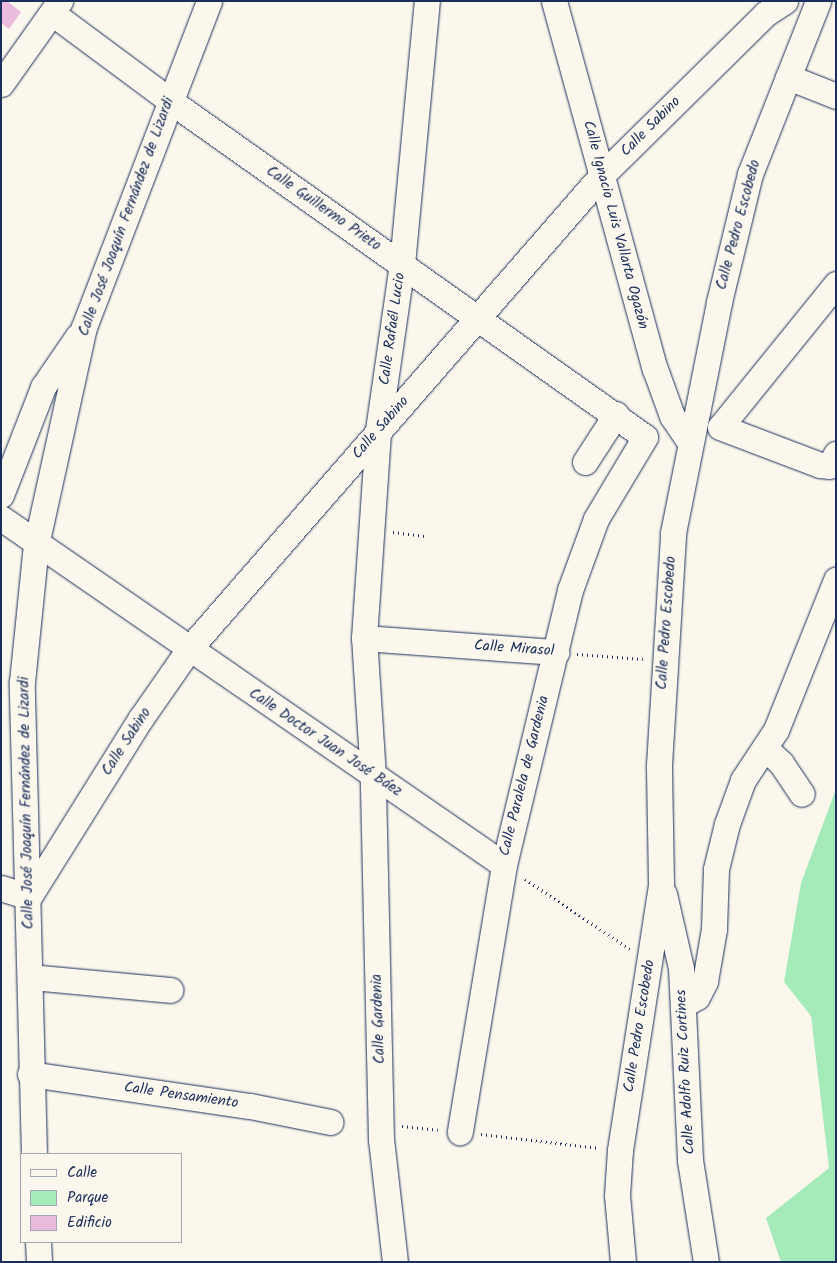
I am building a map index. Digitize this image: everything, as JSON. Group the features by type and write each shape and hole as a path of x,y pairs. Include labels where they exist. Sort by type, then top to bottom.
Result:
{"street":[{"name":"Calle José Joaquín Fernández de Lizardi","path":"34,1153 30,1074 31,976 22,682 36,545 84,327 169,100 209,1"},
{"name":"Calle Rafaél Lucio","path":"373,776 364,638 371,530 378,430 402,264 427,1"},
{"name":"Calle Ignacio Luis Vallarta Ogazón","path":"554,1 655,369 672,416 690,443"},
{"name":"Calle Sabino","path":"29,897 141,718 189,649 601,176 765,14 785,1"},
{"name":"Calle Pedro Escobedo","path":"624,1262 617,1195 620,1150 651,963 661,884 658,765 663,660 673,533 690,443 750,174 818,1"},
{"name":"Calle Guillermo Prieto","path":"56,7 169,100 616,414 645,437"},
{"path":"1,84 56,7"},
{"path":"788,76 836,96"},
{"path":"832,460 720,427 836,284"},
{"path":"1,495 43,387 84,327"},
{"path":"585,462 616,414"},
{"name":"Calle Paralela de Gardenia","path":"460,1132 504,865 570,590 596,519 645,437"},
{"name":"Calle Doctor Juan José Báez","path":"1,518 36,545 504,865"},
{"path":"683,1005 697,997 706,981 714,929 716,869 727,824 743,780 766,749 836,580"},
{"name":"Calle Mirasol","path":"364,638 556,652"},
{"path":"766,749 781,764 802,794"},
{"name":"Calle Gardenia","path":"373,776 381,1124 396,1262"},
{"name":"Calle Adolfo Ruiz Cortines","path":"661,884 681,968 690,1160 706,1262"},
{"path":"1,888 29,897"},
{"path":"31,976 170,990"},
{"name":"Calle Pensamiento","path":"30,1074 250,1106 330,1122"},
{"path":"38,1243 40,1262"}],"path":[{"path":"371,530 425,536"},
{"name":"Calle Mirasol","path":"556,652 663,660"},
{"path":"504,865 651,963"},
{"path":"381,1124 620,1150"}],"green space":[{"path":"836,789 836,1262 781,1262 766,1218 829,1168 811,1016 784,982 801,883"}],"building":[{"path":"1,1 7,1 21,12 9,29 1,23"}]}
